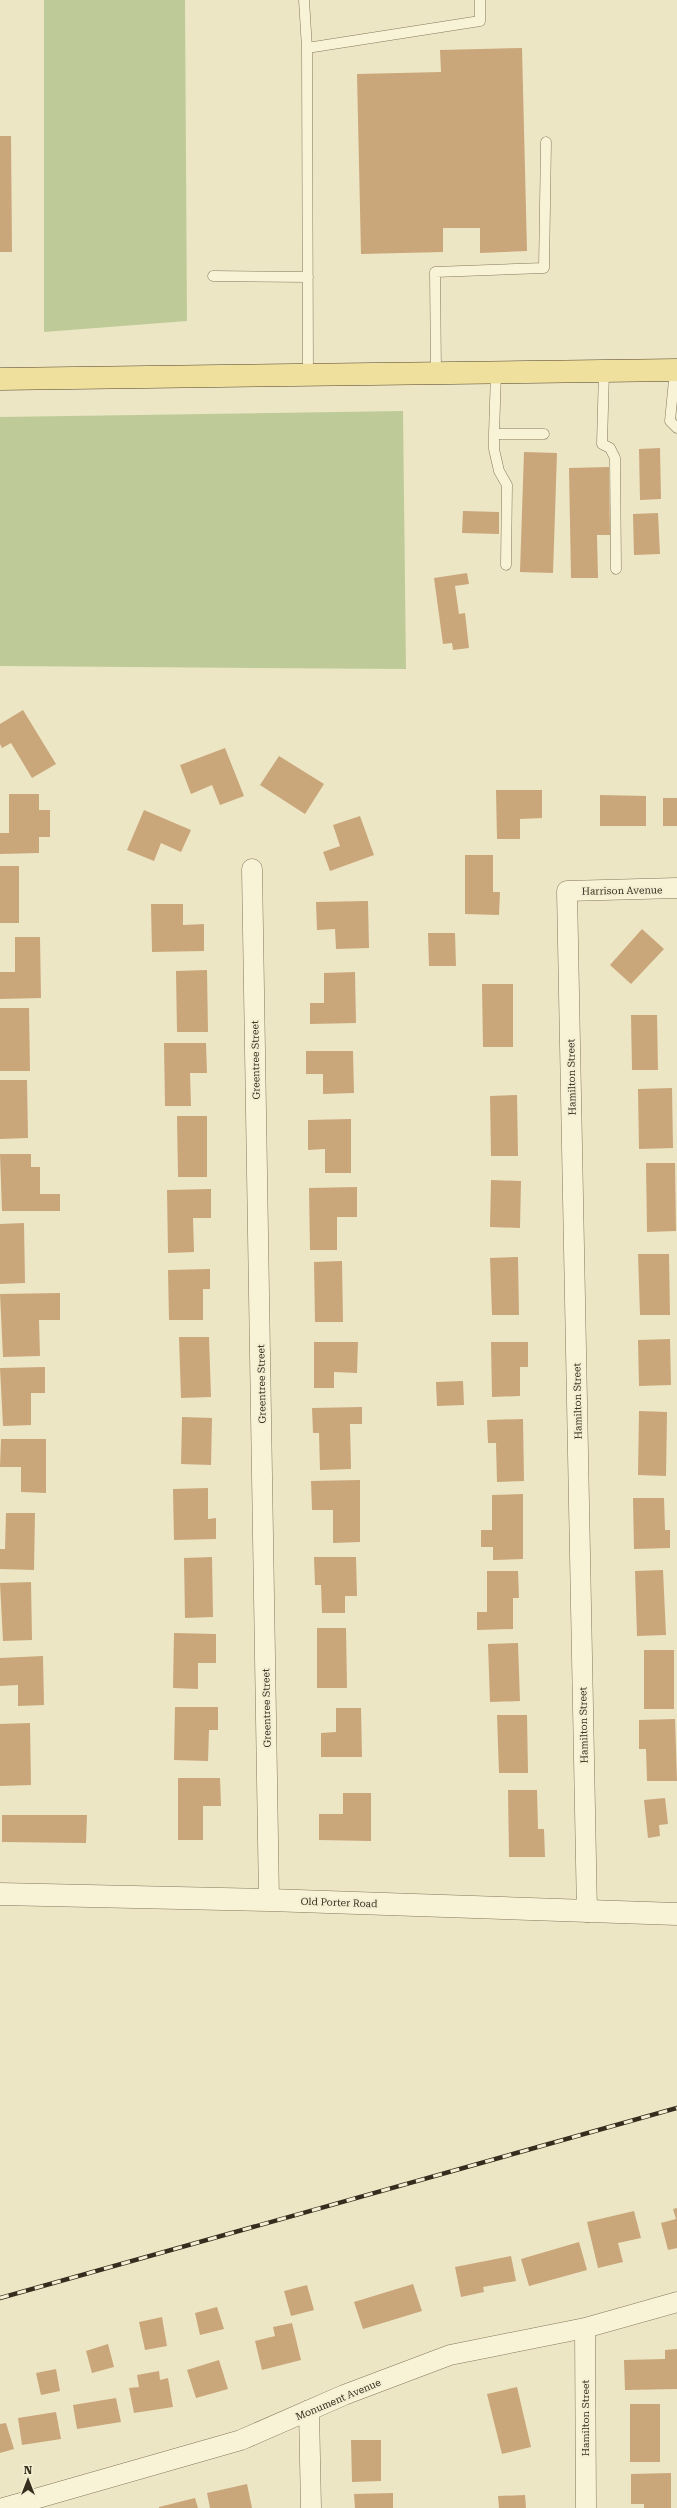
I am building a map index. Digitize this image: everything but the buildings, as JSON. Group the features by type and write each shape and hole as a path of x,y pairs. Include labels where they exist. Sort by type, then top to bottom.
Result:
{"main road":[{"path":"0,379 676,370"}],"street":[{"name":"Greentree Street","path":"252,869 269,1900"},
{"name":"Harrison Avenue","path":"567,891 677,888"},
{"name":"Hamilton Street","path":"567,891 587,1912"},
{"name":"Old Porter Road","path":"0,1894 269,1900 677,1914"},
{"name":"Monument Avenue","path":"3,2508 241,2440 309,2410 450,2354 585,2328 677,2302"},
{"name":"Hamilton Street","path":"585,2328 586,2508"},
{"path":"309,2410 311,2508"}],"lane":[{"path":"304,0 307,48 308,375"},
{"path":"307,48 480,21 480,0"},
{"path":"436,374 434,272 544,268 546,142"},
{"path":"213,276 308,277"},
{"path":"676,370 670,421 677,428"},
{"path":"604,371 602,444 610,448 615,458 616,569"},
{"path":"496,373 494,449 499,470 507,485 506,565"},
{"path":"494,434 544,434"}],"green space":[{"path":"44,0 185,0 187,321 44,332"},
{"path":"403,411 406,669 0,666 0,417"}],"railway":[{"path":"0,2298 677,2108"}]}
